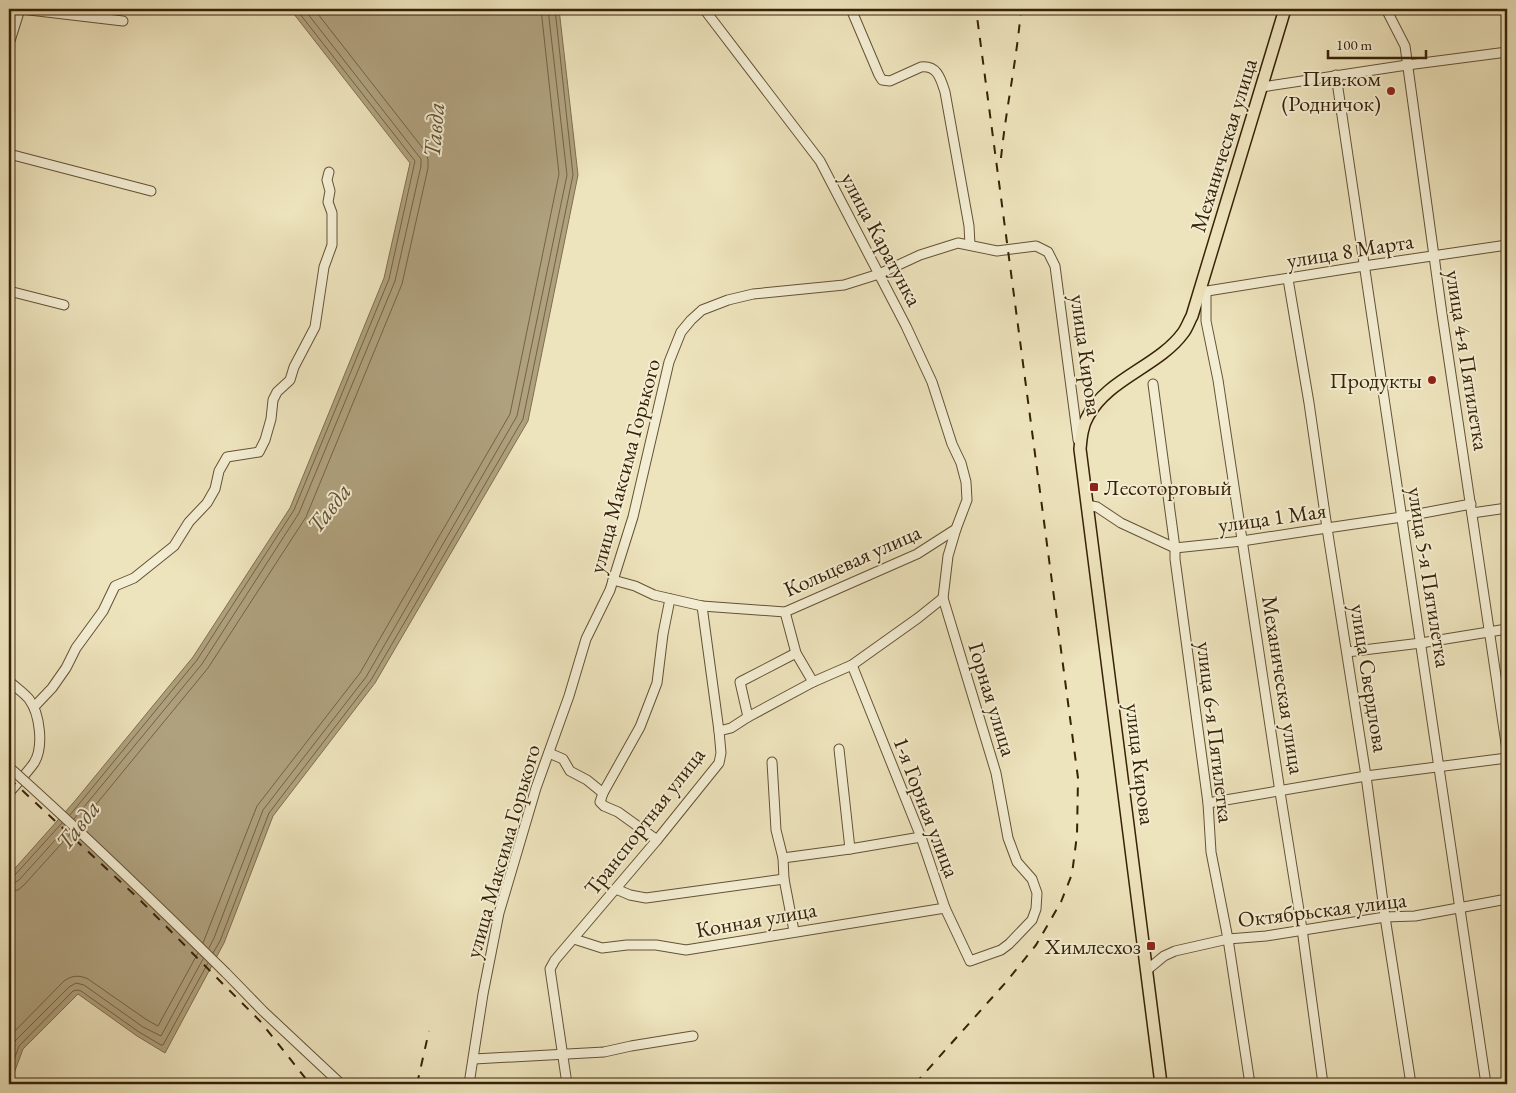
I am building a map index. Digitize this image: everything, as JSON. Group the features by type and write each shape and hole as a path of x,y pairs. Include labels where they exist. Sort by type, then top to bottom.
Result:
{"main road":[{"name":"Механическая улица","path":"1202,292 1285,9"},
{"name":"улица Кирова","path":"1160,1084 1080,449 1082,430 1092,408 1121,381 1149,363 1174,343 1184,332 1202,292"}],"street":[{"path":"9,44 20,9 123,21"},
{"name":"улица Каратунка","path":"704,9 820,161 906,326 932,382 952,444 961,463 966,482 966,500 962,516"},
{"path":"851,9 878,75 882,80 890,81 927,66 937,71 945,92 966,207 970,245"},
{"name":"улица 4-я Пятилетка","path":"1386,9 1405,46 1433,255 1507,750"},
{"path":"1262,87 1507,52"},
{"name":"улица 5-я Пятилетка","path":"1336,75 1486,1084"},
{"path":"9,154 152,191"},
{"path":"34,707 52,688 66,668 76,648 103,611 115,586 134,578 174,546 189,522 207,503 215,489 219,471 226,457 259,452 265,440 271,419 272,400 277,392 290,380 294,367 315,327 324,267 332,245 332,213 328,202 330,192 327,180 330,172"},
{"name":"улица Максима Горького","path":"469,1084 483,994 499,913 536,788 570,696 586,640 610,590 633,517 670,362 681,332 702,310 728,300 754,294 844,285 879,274 920,255 958,243 997,251 1036,246 1048,252 1056,266"},
{"name":"улица 8 Марта","path":"1202,292 1507,245"},
{"name":"улица Кирова","path":"1056,266 1080,449"},
{"name":"улица Свердлова","path":"1288,279 1309,403 1366,776 1411,1084"},
{"path":"9,291 64,305"},
{"name":"Механическая улица","path":"1202,292 1218,380 1302,929 1323,1084"},
{"name":"улица 6-я Пятилетка","path":"1153,384 1208,803 1211,852 1228,939 1250,1084"},
{"path":"1087,505 1097,507 1121,523 1175,548"},
{"name":"улица 1 Мая","path":"1175,548 1242,541 1402,517 1471,509 1507,508"},
{"name":"Горная улица","path":"962,516 948,556 943,598 996,773 1008,838 1017,862 1032,879 1037,893 1036,909 1032,920 1001,950 970,960"},
{"name":"Кольцевая улица","path":"613,580 635,586 654,595 702,606 785,612 917,554 956,529"},
{"name":"Транспортная улица","path":"563,1054 550,969 555,960 657,840 718,763 721,753 719,731 731,728 813,682 852,665 943,598"},
{"path":"657,840 618,812 604,806 600,802 603,793 640,727 657,683 663,634 670,599"},
{"path":"702,606 719,731"},
{"path":"785,612 796,653 813,682"},
{"path":"1347,652 1421,643 1507,629"},
{"path":"748,717 740,682 796,653"},
{"name":"1-я Горная улица","path":"852,665 921,837 945,908 970,960"},
{"path":"9,681 29,699 34,707 39,734 39,749 35,761 9,793"},
{"path":"839,750 850,849"},
{"path":"549,753 563,759 570,771 587,780 603,793"},
{"path":"1208,803 1366,776 1507,758"},
{"path":"772,762 776,830 783,858 784,879 794,931"},
{"path":"9,767 129,878 263,1011 341,1084"},
{"path":"783,858 921,837"},
{"path":"616,889 646,898 784,879"},
{"name":"Октябрьская улица","path":"1147,970 1164,956 1175,951 1228,939 1266,936 1302,929 1415,916 1507,900"},
{"name":"Конная улица","path":"574,939 602,948 656,945 686,950 945,908"},
{"path":"474,1059 604,1052 693,1036"},
{"path":"563,1054 567,1084"}],"water":[{"name":"Тавда","path":"290,9 559,9 578,175 528,421 375,683 273,816 224,943 165,1053 137,1036 78,994 23,1049 9,1084 9,875 74,802 193,657 290,508 384,278 410,163"}],"railway":[{"path":"915,1084 1007,981 1036,945 1061,902 1072,874 1077,835 1078,778 976,9"},
{"path":"1001,158 1021,9"},
{"path":"9,778 139,899 260,1021 310,1084"},
{"path":"417,1084 429,1031"}],"place":[{"name":"Пив.ком (Родничок)","path":"1391,91"},
{"name":"Продукты","path":"1432,380"},
{"name":"Лесоторговый","path":"1094,487"},
{"name":"Химлесхоз","path":"1151,946"}]}
